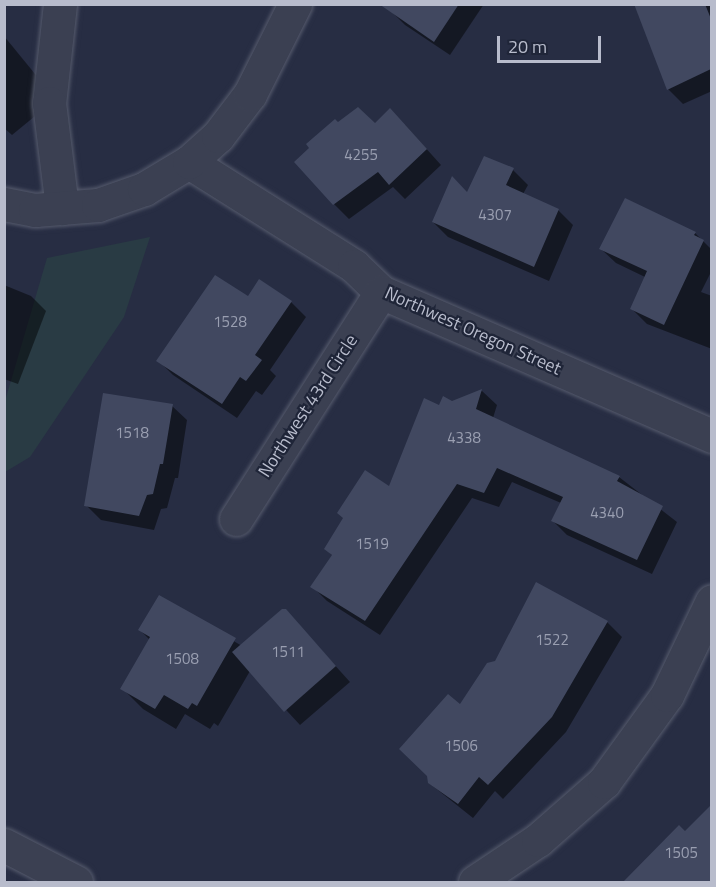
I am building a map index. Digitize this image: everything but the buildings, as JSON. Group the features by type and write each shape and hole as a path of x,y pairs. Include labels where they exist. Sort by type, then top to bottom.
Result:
{"street":[{"path":"60,4 49,103 62,208"},
{"path":"4,204 35,210 98,205 144,189 189,162 218,136 250,94 292,9"},
{"name":"Northwest Oregon Street","path":"189,162 354,266 381,292 711,436"},
{"name":"Northwest 43rd Circle","path":"236,519 381,292"},
{"path":"475,882 538,840 604,782 667,695 711,601"},
{"path":"4,845 76,882"}],"shaded area":[{"path":"150,237 124,317 30,457 5,472 5,401 47,258"}]}
